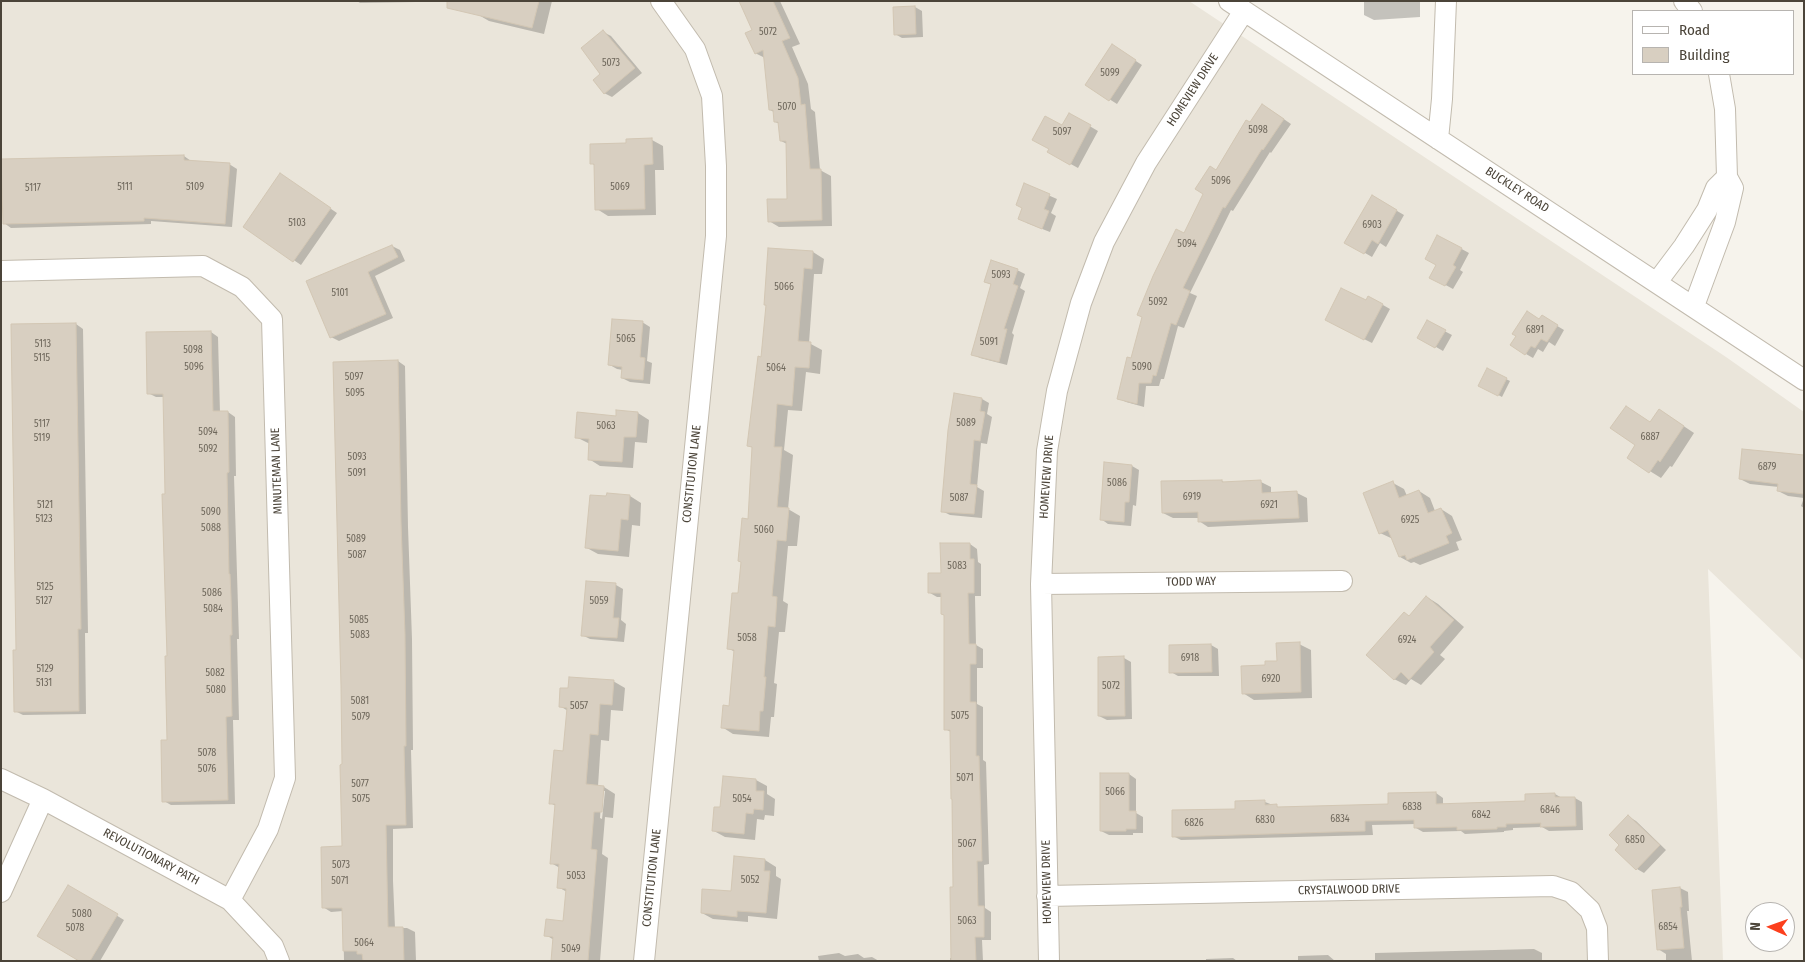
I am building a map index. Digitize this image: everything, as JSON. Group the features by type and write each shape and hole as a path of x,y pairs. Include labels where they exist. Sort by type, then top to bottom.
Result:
{"street":[{"name":"CONSTITUTION LANE","path":"644,961 716,236 716,166 712,96 695,49 660,1"},
{"path":"1438,139 1442,99 1446,1"},
{"name":"BUCKLEY ROAD","path":"1237,6 1804,380"},
{"name":"HOMEVIEW DRIVE","path":"1049,961 1041,584 1047,451 1057,391 1081,303 1104,242 1146,164 1237,6"},
{"path":"1694,306 1727,213 1733,188 1727,177 1725,109 1719,75"},
{"path":"1657,282 1684,246 1707,210 1716,188 1727,177"},
{"name":"MINUTEMAN LANE","path":"1,271 202,266 242,287 272,319 285,778 268,829 230,900"},
{"name":"TODD WAY","path":"1041,584 1342,581"},
{"name":"REVOLUTIONARY PATH","path":"1,779 43,799 230,900 273,946 279,961"},
{"path":"1,892 43,799"},
{"name":"CRYSTALWOOD DRIVE","path":"1047,896 1553,886 1571,892 1590,910 1597,928 1598,961"}],"shaded area":[{"path":"1,1 1189,1 1726,357 1804,412 1804,661 1708,569 1723,961 1,961"}],"building":[{"path":"447,1 539,1 532,28 447,8"},
{"path":"739,1 773,1 790,38 782,41 798,78 801,105 805,104 810,169 821,169 822,220 768,222 767,199 787,199 786,141 780,141 778,122 774,122 773,110 769,110 763,50 755,54 745,33 752,30"},
{"path":"915,6 916,34 894,35 893,7"},
{"path":"603,30 635,68 604,94 593,80 600,74 581,48"},
{"path":"1112,44 1136,60 1109,101 1085,85"},
{"path":"1262,104 1284,119 1262,149 1225,208 1223,207 1183,288 1190,291 1176,325 1171,323 1156,376 1153,375 1151,383 1139,383 1137,404 1117,399 1127,357 1131,358 1142,317 1137,315 1153,276 1176,229 1184,233 1203,194 1195,189 1210,166 1216,170 1246,120 1250,122"},
{"path":"1069,113 1091,125 1070,165 1047,152 1049,149 1032,140 1045,116 1062,125"},
{"path":"652,138 653,164 644,165 645,209 595,210 594,164 590,164 590,144 626,143 626,139"},
{"path":"184,155 184,160 230,163 225,224 144,218 144,221 3,224 1,159"},
{"path":"280,173 331,208 293,262 243,227"},
{"path":"1024,183 1050,194 1044,209 1049,211 1042,229 1018,219 1022,208 1016,205"},
{"path":"1372,195 1397,210 1378,244 1372,240 1364,254 1344,243"},
{"path":"1437,235 1462,248 1453,265 1456,267 1445,286 1429,278 1436,265 1425,259"},
{"path":"392,245 398,257 368,272 386,314 330,338 306,281"},
{"path":"768,248 813,251 812,269 804,268 798,341 811,342 809,368 795,367 792,406 777,404 774,447 782,447 777,507 789,508 786,541 777,540 772,596 777,597 775,627 768,626 764,677 766,677 763,711 760,711 759,731 721,728 723,705 729,706 734,650 727,649 732,593 738,593 741,562 738,561 742,518 748,519 752,447 747,446 758,356 761,357 766,305 764,305"},
{"path":"991,260 1018,269 1013,284 1018,286 1004,329 1007,329 999,362 971,355 991,284 984,282"},
{"path":"1341,288 1366,300 1368,296 1383,304 1364,340 1325,320"},
{"path":"1527,311 1539,319 1542,315 1558,325 1547,342 1541,339 1535,348 1531,346 1525,355 1510,345 1516,336 1512,334"},
{"path":"612,319 643,321 640,357 645,358 643,380 621,378 622,367 608,365"},
{"path":"1427,320 1446,330 1435,348 1417,338"},
{"path":"76,323 81,629 78,629 79,711 14,712 13,650 16,650 11,324"},
{"path":"211,331 213,411 228,411 229,472 227,473 232,635 230,635 232,716 226,717 228,800 162,802 161,740 167,740 165,656 167,656 162,494 165,494 163,394 147,394 146,332"},
{"path":"398,360 405,634 406,746 404,746 406,825 386,825 388,927 403,927 404,961 363,961 362,954 357,954 357,951 343,951 342,908 322,908 321,847 342,846 341,686 333,362"},
{"path":"1487,368 1507,378 1498,396 1478,386"},
{"path":"954,393 982,398 980,411 985,412 980,441 974,440 970,484 977,485 974,514 941,512 948,430"},
{"path":"1626,406 1650,422 1659,409 1684,426 1660,462 1658,460 1649,473 1627,458 1635,445 1610,428"},
{"path":"616,410 638,412 636,437 624,437 622,462 588,460 589,439 575,438 577,412 616,416"},
{"path":"1742,449 1804,455 1804,494 1777,491 1778,484 1739,479"},
{"path":"1104,462 1132,465 1129,502 1125,502 1124,522 1100,520"},
{"path":"1222,480 1222,482 1261,480 1262,493 1297,491 1299,518 1198,522 1198,512 1162,513 1161,481"},
{"path":"1393,481 1399,498 1419,490 1428,513 1441,508 1452,533 1446,536 1449,543 1407,560 1405,555 1399,557 1388,530 1379,534 1363,493"},
{"path":"607,493 630,495 628,520 621,519 618,551 585,548 590,495 606,496"},
{"path":"940,543 970,543 970,559 974,559 974,593 968,593 969,644 976,644 976,664 970,664 970,702 976,702 976,756 979,756 982,861 977,861 978,906 984,906 984,937 975,937 976,961 951,961 950,887 953,887 952,799 950,730 944,730 944,615 941,614 941,593 928,593 928,573 941,573"},
{"path":"586,581 616,583 613,618 619,618 617,638 581,636"},
{"path":"1426,596 1454,620 1430,647 1434,652 1409,680 1401,672 1394,680 1366,655 1404,612 1409,616"},
{"path":"1300,642 1301,692 1242,694 1241,666 1265,665 1265,661 1277,661 1276,643"},
{"path":"1211,644 1212,672 1169,673 1169,645"},
{"path":"1124,656 1125,716 1098,716 1098,657"},
{"path":"569,677 614,680 612,705 600,704 598,735 590,734 586,784 604,786 602,812 594,812 591,849 597,850 588,961 551,961 553,937 544,936 546,919 563,921 566,889 557,888 559,864 550,864 555,804 549,804 554,750 563,751 567,708 559,707 560,688 568,688"},
{"path":"1100,773 1129,773 1129,811 1136,811 1136,829 1100,831"},
{"path":"723,776 756,779 756,791 764,791 763,810 754,809 753,814 746,813 744,834 712,831 714,807 720,807"},
{"path":"1436,792 1436,804 1525,801 1525,794 1555,793 1555,797 1575,797 1576,826 1540,827 1541,823 1506,824 1506,827 1497,827 1497,829 1457,830 1457,827 1414,828 1414,820 1365,821 1365,831 1172,837 1172,810 1235,809 1235,801 1265,800 1265,805 1277,804 1277,807 1388,804 1388,793"},
{"path":"1628,815 1660,845 1636,870 1615,850 1619,845 1609,835"},
{"path":"734,856 765,859 764,871 770,871 766,913 737,911 737,917 701,913 702,889 731,891"},
{"path":"68,885 118,914 90,961 79,961 37,936"},
{"path":"1680,887 1684,948 1657,950 1652,890"}]}
